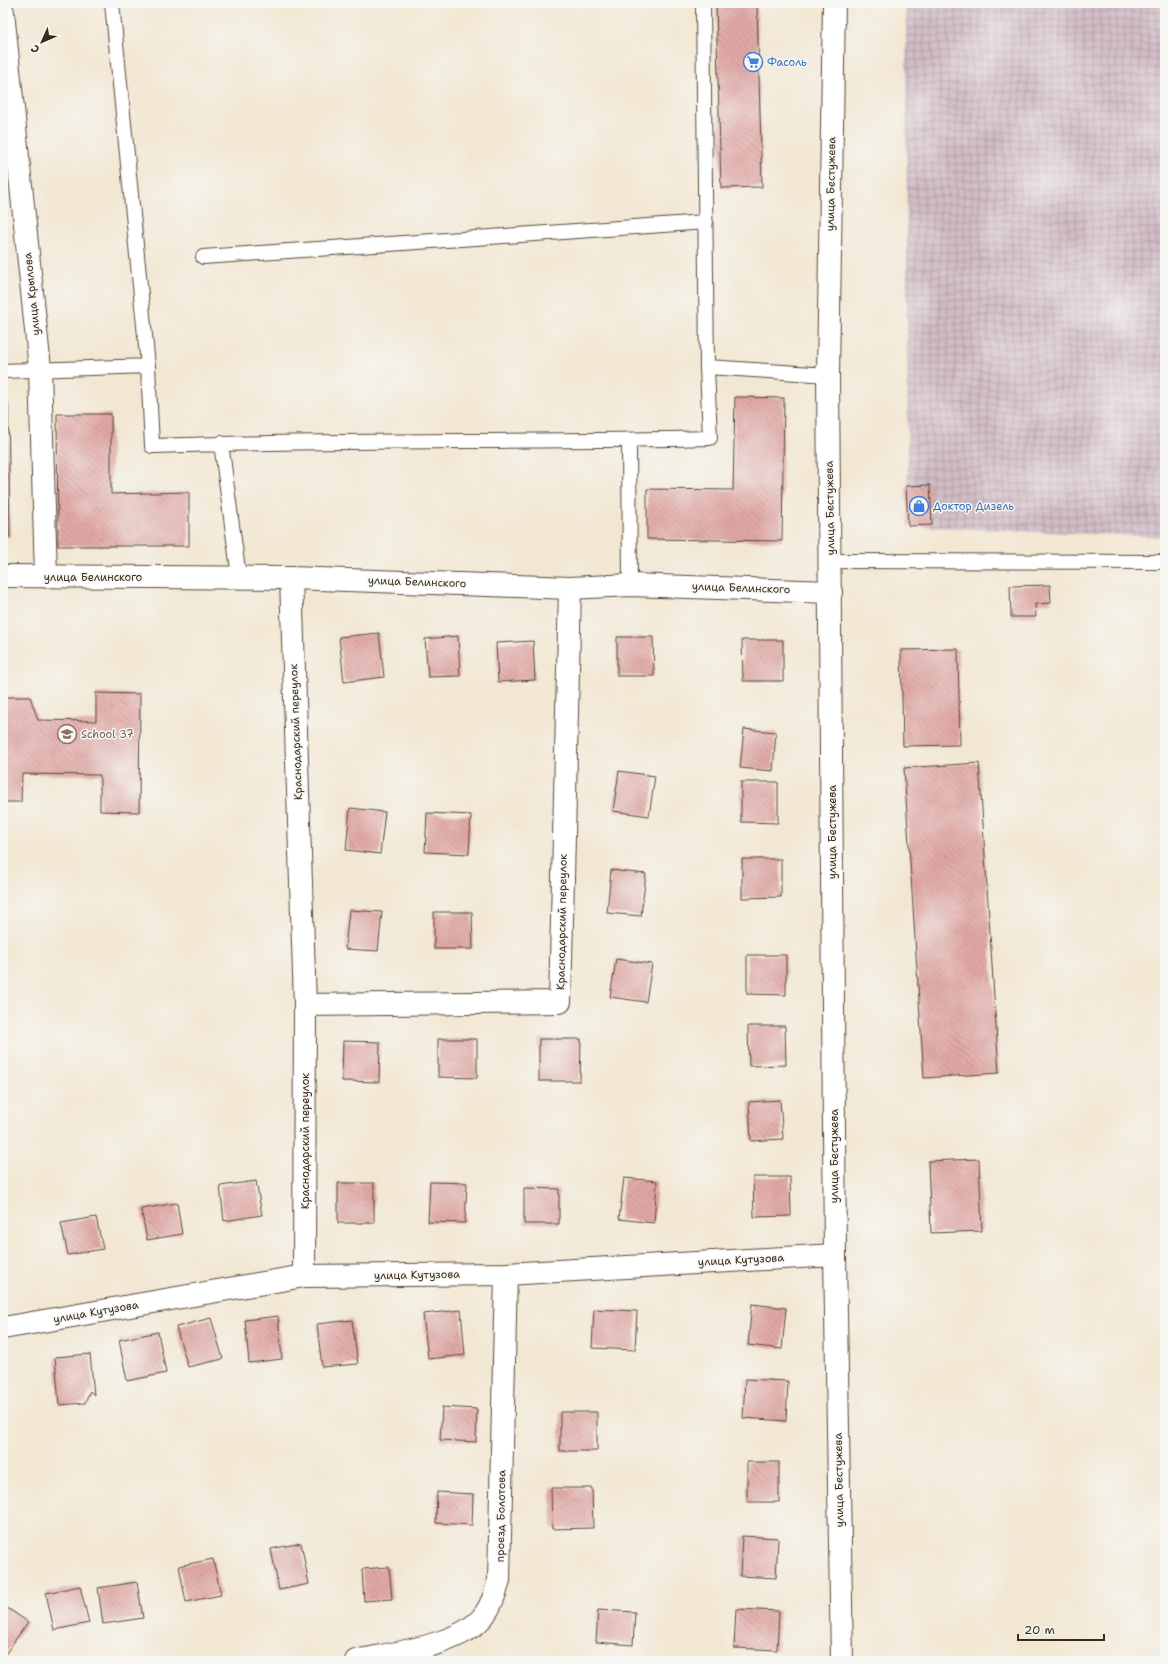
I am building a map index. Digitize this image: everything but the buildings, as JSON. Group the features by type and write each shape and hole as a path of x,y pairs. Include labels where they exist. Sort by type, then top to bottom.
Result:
{"street":[{"name":"улица Бестужева","path":"834,3 828,374 831,592 835,1255 842,1661"},
{"name":"улица Крылова","path":"3,12 40,369 46,577"},
{"name":"улица Белинского","path":"3,576 291,578 570,588 630,585 831,592"},
{"name":"Краснодарский переулок","path":"291,578 305,1005 304,1276"},
{"name":"Краснодарский переулок","path":"305,1005 560,1002 570,588"},
{"name":"улица Кутузова","path":"3,1328 304,1276 506,1274 835,1255"},
{"name":"проезд Болотова","path":"356,1661 440,1643 468,1630 484,1615 493,1599 499,1580 506,1274"}],"lane":[{"path":"112,3 148,366 152,446 221,443 710,438 707,367 703,3"},
{"path":"203,257 706,222"},
{"path":"3,371 148,366"},
{"path":"707,367 828,374"},
{"path":"629,440 630,585"},
{"path":"221,443 239,577"},
{"path":"830,561 1165,562"}],"shaded area":[{"path":"906,3 1165,3 1165,537 908,526"}],"place":[{"name":"Фасоль","path":"753,62"},
{"name":"Доктор Дизель","path":"919,506"},
{"name":"School 37","path":"67,734"}]}
